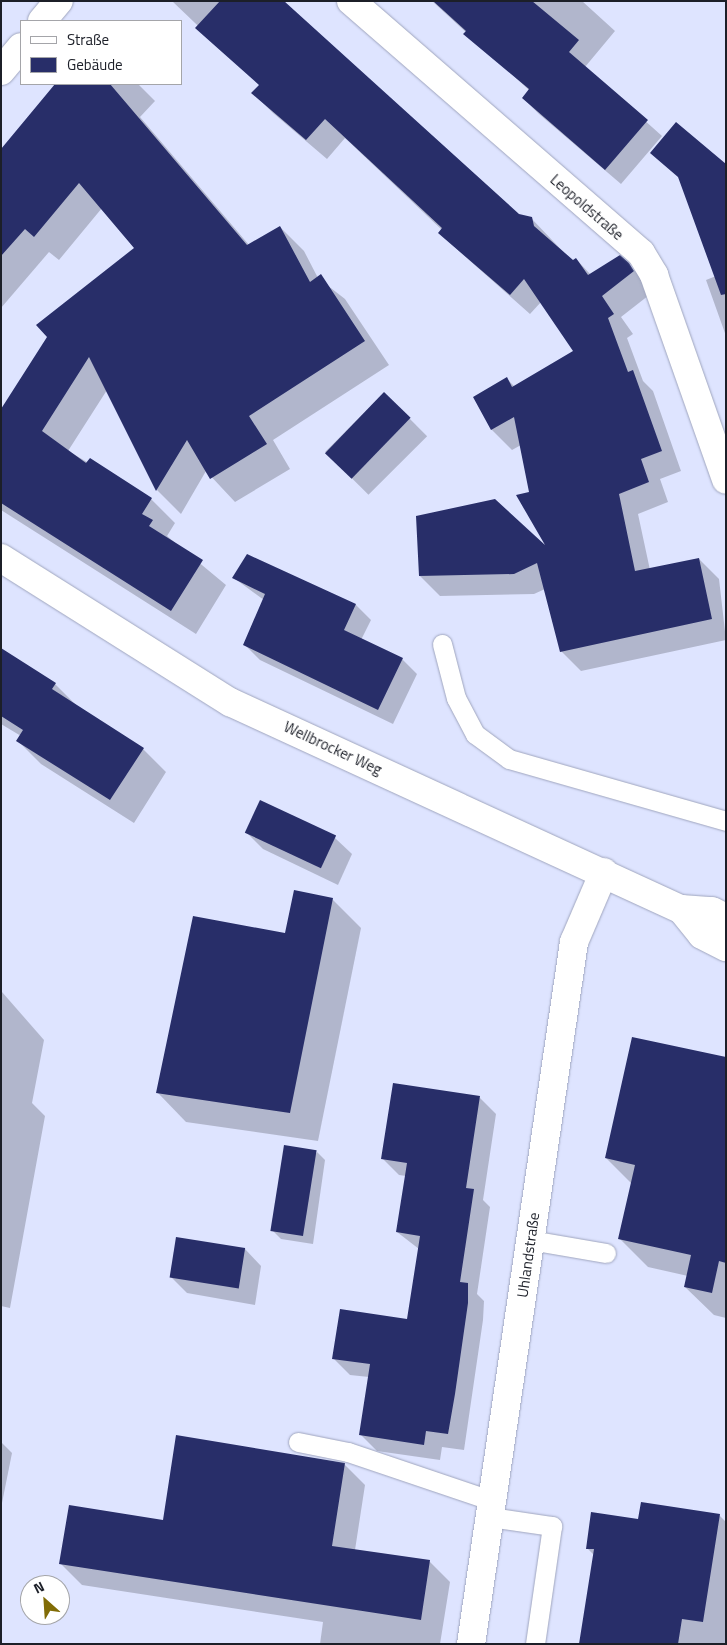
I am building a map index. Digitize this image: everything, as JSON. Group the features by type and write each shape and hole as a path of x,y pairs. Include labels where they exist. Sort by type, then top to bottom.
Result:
{"street":[{"path":"43,20 59,1"},
{"name":"Leopoldstraße","path":"351,1 641,253 654,275 726,480"},
{"name":"Wellbrocker Weg","path":"1,558 230,702 604,872 680,909 712,911 726,918"},
{"name":"Uhlandstraße","path":"471,1644 574,942 604,872"},
{"name":"Wellbrocker Weg","path":"680,909 702,934 726,946"}],"lane":[{"path":"442,644 456,698 475,734 509,759 726,821"},
{"path":"530,1240 606,1253"},
{"path":"298,1442 348,1452 491,1509 552,1526 535,1644"}],"building":[{"path":"220,1 284,1 519,214 532,217 534,226 573,260 576,258 588,275 620,255 629,263 634,271 602,296 614,314 608,318 628,372 633,370 662,451 641,459 649,482 619,494 635,571 699,558 712,619 560,652 537,563 514,574 419,576 416,516 495,499 545,545 516,495 529,492 514,417 491,430 473,397 507,377 512,387 573,351 524,279 510,295 438,233 442,228 325,119 306,140 251,93 259,85 195,28"},
{"path":"433,1 532,1 579,40 569,52 648,120 605,170 522,98 529,89 463,34 466,31"},
{"path":"54,85 111,85 247,245 280,226 310,282 321,274 365,341 249,416 267,444 210,479 187,440 156,491 89,357 42,431 86,463 90,458 152,498 142,514 153,520 149,526 203,560 171,611 1,503 1,409 47,337 36,325 134,248 79,183 34,237 25,229 1,256 1,149"},
{"path":"676,122 726,164 726,294 721,295 678,177 650,153"},
{"path":"384,392 411,418 352,479 325,453"},
{"path":"247,554 356,604 344,630 403,658 378,710 243,645 265,594 232,578"},
{"path":"1,648 56,683 52,689 144,748 110,800 16,741 23,730 1,716"},
{"path":"260,800 336,835 321,868 245,833"},
{"path":"294,890 333,898 290,1113 156,1093 193,916 285,933"},
{"path":"632,1037 726,1057 726,1263 719,1261 712,1293 684,1287 691,1255 618,1239 635,1165 605,1158"},
{"path":"393,1083 480,1096 466,1188 474,1189 460,1282 468,1283 468,1303 455,1394 448,1434 426,1431 424,1445 359,1435 370,1364 332,1359 340,1309 407,1319 420,1236 396,1232 407,1163 381,1159"},
{"path":"284,1145 317,1150 303,1236 270,1231"},
{"path":"176,1237 245,1248 239,1288 170,1277"},
{"path":"176,1435 345,1463 332,1546 430,1560 421,1620 59,1564 69,1505 163,1520"},
{"path":"641,1502 720,1514 703,1622 682,1619 678,1644 579,1644 594,1549 586,1549 591,1512 638,1519"}]}
